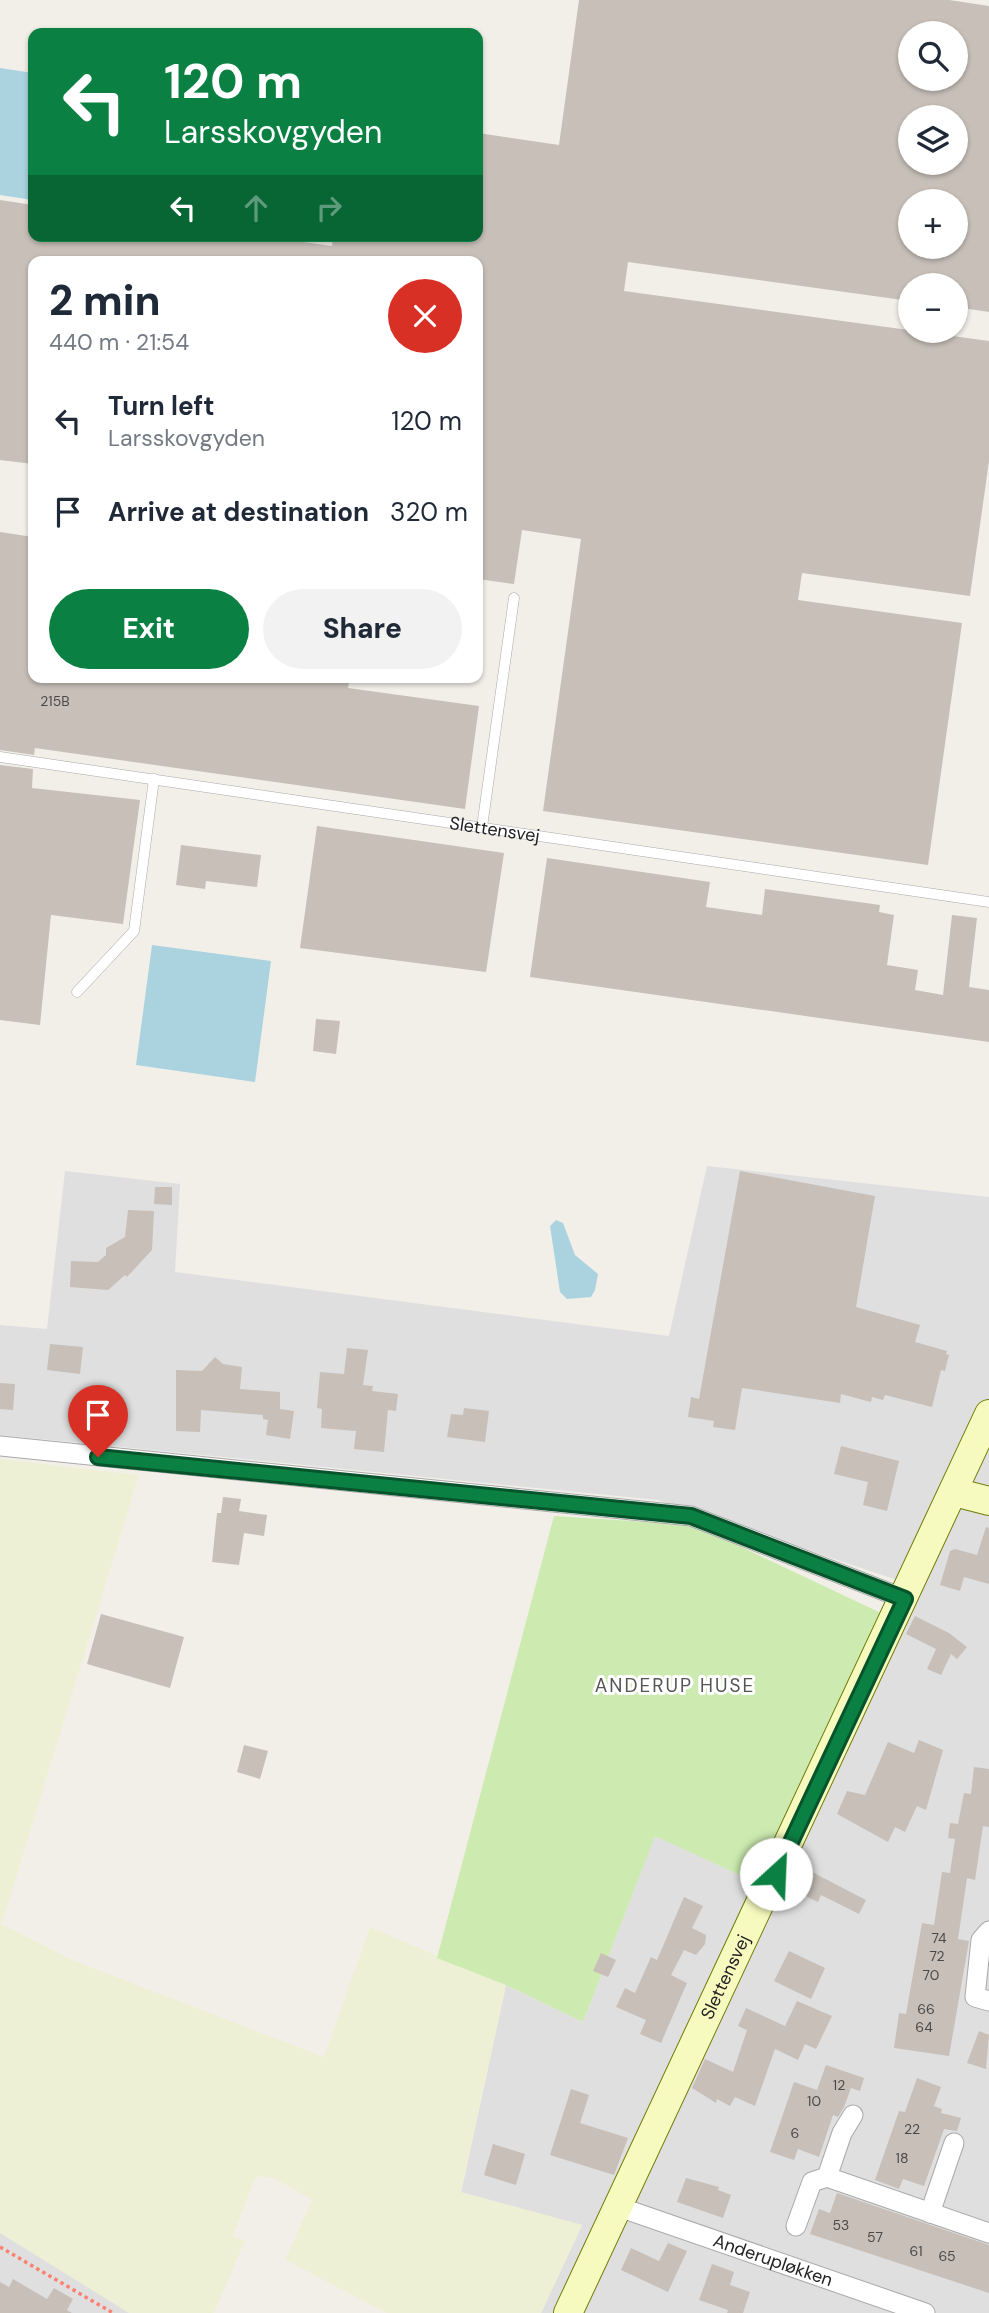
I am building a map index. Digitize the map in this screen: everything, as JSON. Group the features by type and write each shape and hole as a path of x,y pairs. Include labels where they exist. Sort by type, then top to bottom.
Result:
{"street":[{"name":"Slettensvej","path":"568,2313 905,1599 989,1414"},
{"path":"0,1446 691,1516 905,1599"},
{"path":"954,1492 989,1501"},
{"path":"989,1931 981,1940 975,1997 989,2001"},
{"path":"827,2177 842,2133 853,2115"},
{"path":"930,2213 954,2143"},
{"path":"796,2226 812,2182 827,2177 989,2233"},
{"name":"Anderupløkken","path":"619,2207 925,2313"}],"lane":[{"path":"482,827 514,598"},
{"name":"Slettensvej","path":"0,757 989,902"},
{"path":"77,992 134,931 154,779"}],"path":[{"path":"0,2246 113,2313"}],"shaded area":[{"path":"707,1166 989,1197 989,2313 541,2313 582,2225 461,2193 506,1985 583,2022 655,1835 753,1881 897,1580 658,1500 0,1435 0,1325 47,1329 65,1171 180,1184 175,1272 669,1336"},
{"path":"0,2222 142,2313 0,2313"}],"green space":[{"path":"0,1459 139,1475 2,1924 72,1960 324,2057 370,1927 506,1985 461,2192 582,2225 541,2313 387,2313 285,2260 312,2200 274,2178 256,2176 233,2236 245,2241 214,2313 129,2313 0,2233"},
{"path":"554,1516 695,1525 881,1613 753,1881 655,1836 583,2022 506,1985 437,1958"}],"water":[{"path":"0,68 28,72 28,199 0,195"},
{"path":"152,945 271,961 255,1082 136,1065"},
{"path":"556,1220 563,1223 575,1255 598,1274 591,1297 567,1299 560,1292 550,1226"}],"building":[{"path":"579,0 949,0 989,6 989,312 968,309 968,273 898,273 898,299 628,262 624,291 898,329 898,343 968,343 968,338 989,341 989,461 970,596 802,573 798,600 962,623 928,865 543,811 581,539 522,530 514,584 483,580 483,256 28,256 28,463 0,460 0,200 28,204 28,242 304,242 332,246 332,242 483,242 483,134 559,145"},
{"path":"0,532 28,536 28,683 349,683 348,688 479,706 465,809 35,748 34,755 0,750"},
{"path":"0,765 33,769 32,788 140,800 123,924 51,915 40,1025 0,1020"},
{"path":"317,826 504,853 486,972 300,948"},
{"path":"181,845 261,855 257,887 206,881 205,889 176,885"},
{"path":"547,858 710,882 706,907 762,915 765,889 880,905 879,912 894,915 887,965 918,970 915,990 943,995 952,915 977,918 969,987 989,990 989,1042 530,977"},
{"path":"316,1019 340,1021 336,1054 313,1051"},
{"path":"740,1171 875,1196 856,1307 920,1325 915,1342 947,1351 946,1354 949,1355 945,1371 941,1370 932,1407 885,1395 883,1400 872,1397 871,1402 841,1394 840,1403 742,1388 735,1430 713,1427 714,1421 688,1417 691,1397 699,1399"},
{"path":"155,1187 172,1187 172,1205 154,1204"},
{"path":"128,1210 154,1211 152,1250 127,1277 125,1275 108,1290 70,1287 71,1261 98,1262 106,1255 106,1248 125,1237"},
{"path":"50,1344 83,1347 80,1374 47,1370"},
{"path":"347,1348 368,1350 363,1385 373,1386 372,1391 398,1394 396,1411 388,1410 384,1452 354,1449 356,1431 321,1428 322,1409 317,1408 320,1372 344,1374"},
{"path":"215,1357 223,1364 242,1367 240,1389 280,1392 280,1409 294,1411 290,1439 266,1435 268,1420 263,1419 263,1415 201,1410 200,1432 176,1431 176,1370 202,1371"},
{"path":"0,1383 15,1384 13,1410 0,1409"},
{"path":"464,1408 489,1411 485,1442 447,1437 451,1414 463,1415"},
{"path":"841,1446 899,1461 887,1511 863,1505 868,1482 834,1474"},
{"path":"223,1497 241,1499 239,1511 267,1515 264,1536 244,1533 239,1565 212,1562 217,1513 221,1513"},
{"path":"986,1527 989,1528 989,1584 964,1577 960,1591 940,1585 950,1551 955,1549 977,1555"},
{"path":"101,1614 184,1637 170,1688 87,1664"},
{"path":"915,1616 949,1633 967,1647 957,1659 951,1654 941,1675 927,1669 936,1649 906,1634"},
{"path":"919,1740 943,1750 926,1810 917,1806 905,1832 895,1827 888,1842 837,1814 847,1791 865,1795 888,1742 914,1753"},
{"path":"244,1745 268,1751 260,1779 237,1772"},
{"path":"974,1767 989,1769 989,1827 983,1826 975,1880 967,1878 958,1939 969,1941 949,2056 894,2048 899,2013 906,2014 922,1923 934,1925 942,1872 950,1873 955,1839 948,1838 950,1823 958,1824 964,1793 971,1794"},
{"path":"810,1871 866,1900 859,1914 821,1895 818,1902 799,1893"},
{"path":"684,1897 703,1906 692,1928 706,1935 705,1944 696,1955 684,1950 671,1975 687,1983 661,2043 640,2034 646,2020 616,2007 625,1988 635,1993 651,1957 657,1960"},
{"path":"789,1951 825,1968 811,1999 774,1981"},
{"path":"601,1953 616,1960 608,1977 593,1971"},
{"path":"797,2001 832,2016 816,2049 805,2044 798,2060 775,2049 755,2106 735,2097 730,2106 717,2099 716,2103 692,2088 705,2059 733,2072 747,2030 738,2026 746,2008 785,2026"},
{"path":"979,2031 989,2035 986,2069 967,2063"},
{"path":"826,2065 864,2078 860,2091 851,2088 838,2117 833,2115 819,2157 798,2149 794,2160 770,2152 794,2082 817,2090"},
{"path":"917,2078 941,2087 934,2106 942,2109 941,2113 961,2118 957,2131 944,2129 924,2186 903,2179 899,2189 875,2180 899,2111 905,2112"},
{"path":"571,2089 589,2095 580,2123 628,2138 614,2175 550,2155"},
{"path":"493,2144 525,2154 516,2185 484,2175"},
{"path":"686,2178 719,2187 718,2190 731,2195 723,2218 677,2202"},
{"path":"837,2193 989,2245 989,2293 810,2234 819,2209 830,2213"},
{"path":"668,2243 687,2251 668,2292 621,2270 631,2248 659,2261"},
{"path":"712,2264 734,2272 730,2285 750,2292 743,2313 727,2313 728,2310 699,2300"},
{"path":"13,2279 47,2299 54,2288 73,2299 67,2310 72,2313 0,2313 0,2282 9,2287"}],"district":[{"name":"ANDERUP HUSE","path":"675,1685"}],"route":[{"path":"98,1457 691,1516 905,1599 776,1874"}]}
